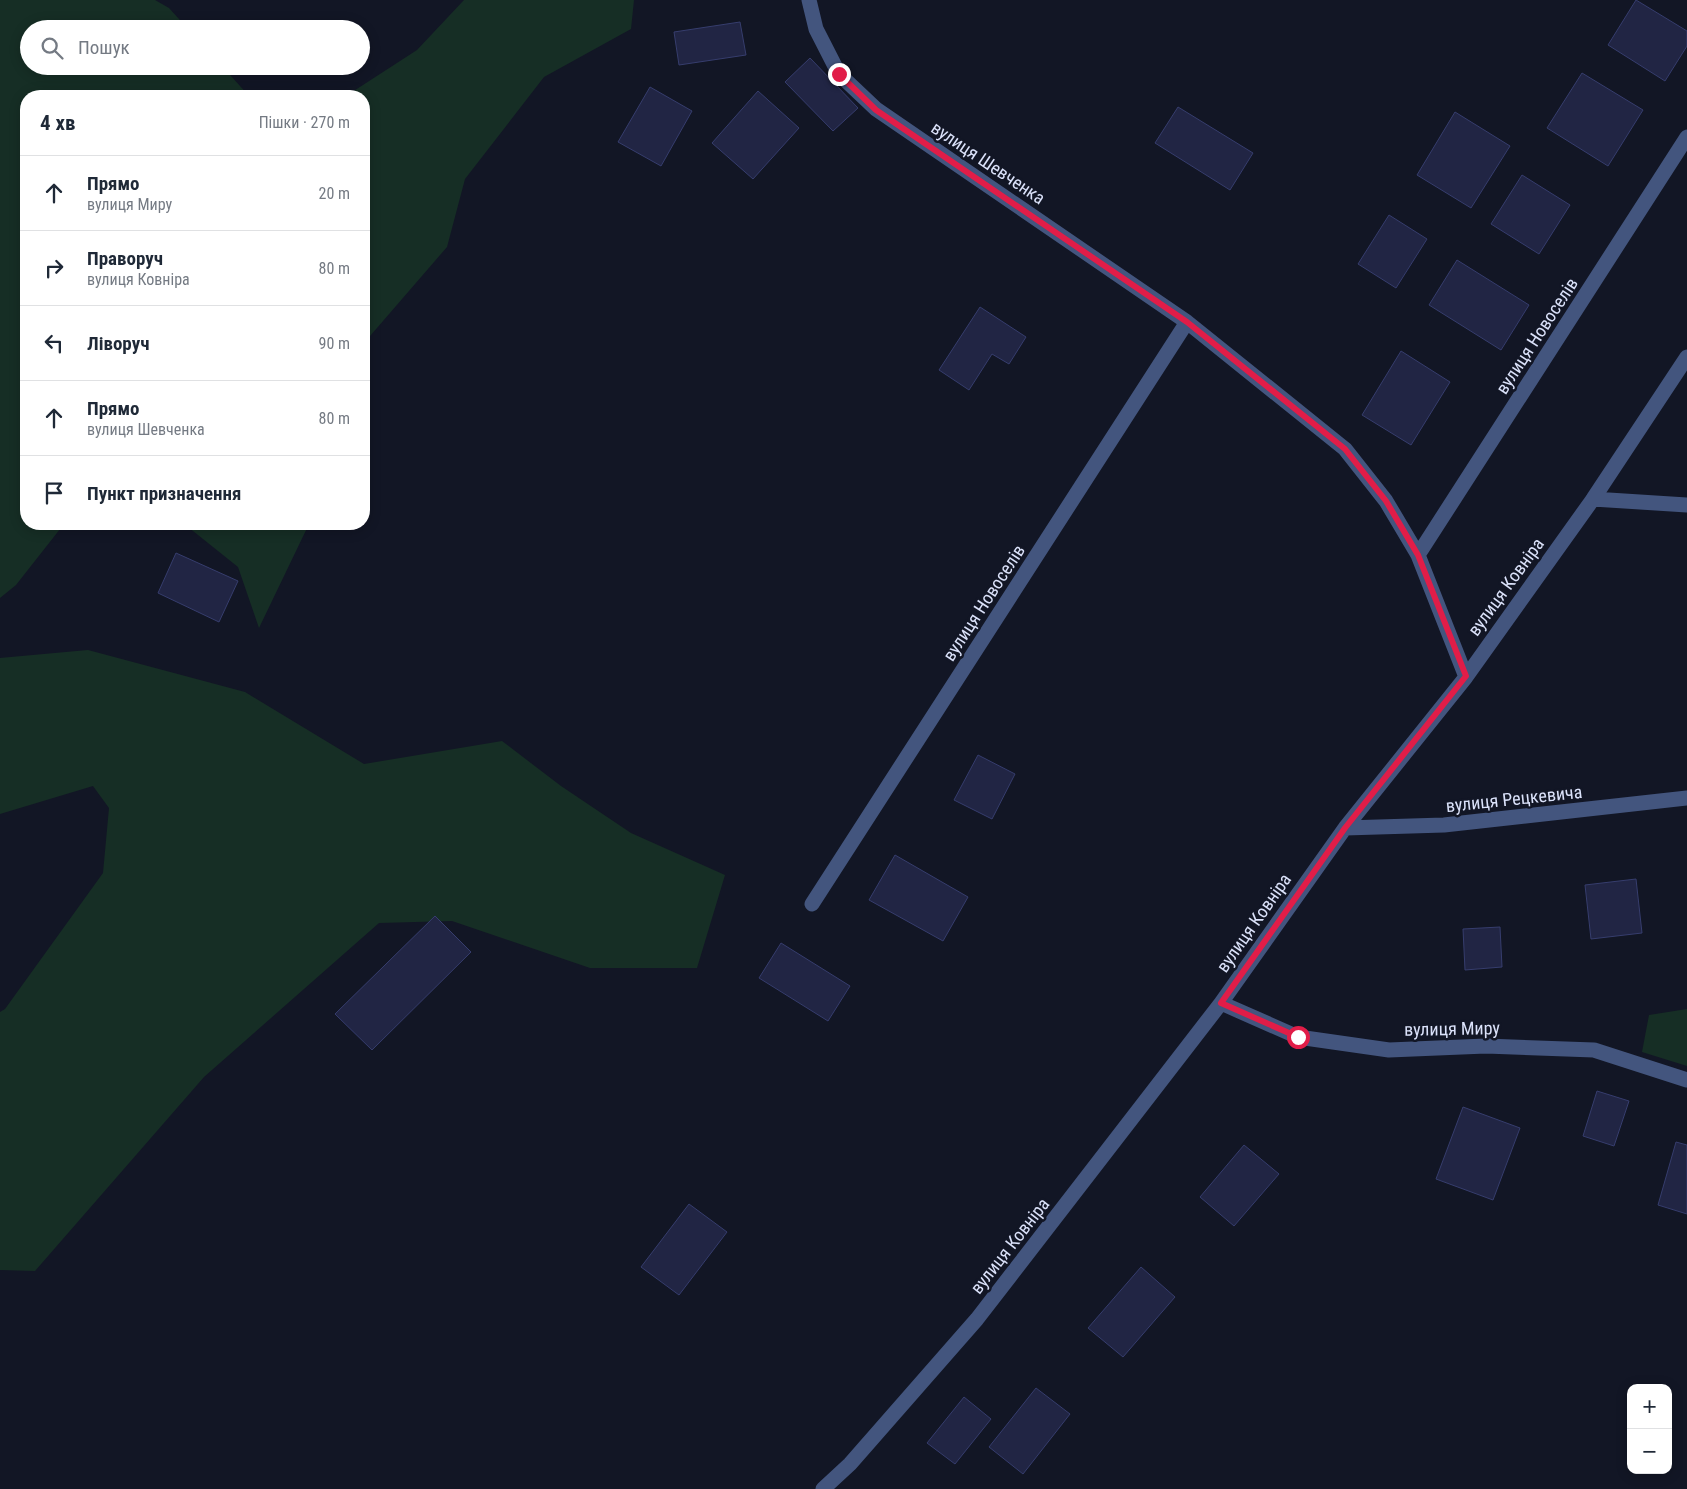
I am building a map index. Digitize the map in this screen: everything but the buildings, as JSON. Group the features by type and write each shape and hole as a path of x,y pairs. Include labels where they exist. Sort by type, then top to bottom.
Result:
{"street":[{"name":"вулиця Шевченка","path":"809,0 816,29 839,74 876,110 1187,322 1345,449 1386,501 1418,555 1466,676"},
{"name":"вулиця Новоселів","path":"1418,555 1687,137"},
{"name":"вулиця Новоселів","path":"812,904 1187,322"},
{"name":"вулиця Ковніра","path":"823,1489 850,1464 977,1320 1221,1003 1345,828 1466,676 1593,499 1687,357"},
{"path":"1593,499 1687,505"},
{"name":"вулиця Рецкевича","path":"1345,828 1444,825 1687,798"},
{"name":"вулиця Миру","path":"1221,1003 1298,1037 1389,1050 1486,1046 1594,1050 1687,1080"}],"green space":[{"path":"0,0 155,0 169,8 180,20 20,20 20,75 230,75 244,90 20,90 20,530 59,530 16,585 0,598"},
{"path":"464,0 634,0 631,29 544,77 465,179 447,247 370,336 370,90 355,90 417,50"},
{"path":"192,530 306,530 259,628 238,567"},
{"path":"88,650 245,692 364,764 502,741 561,786 631,833 725,875 697,968 590,968 452,921 379,923 204,1077 35,1271 0,1270 0,1012 5,1009 103,873 109,808 93,786 0,814 0,658"},
{"path":"1687,1009 1687,1066 1642,1052 1649,1015"}],"route":[{"path":"839,74 876,110 1187,322 1345,449 1386,501 1418,555 1466,676 1345,828 1221,1003 1298,1037"}]}
